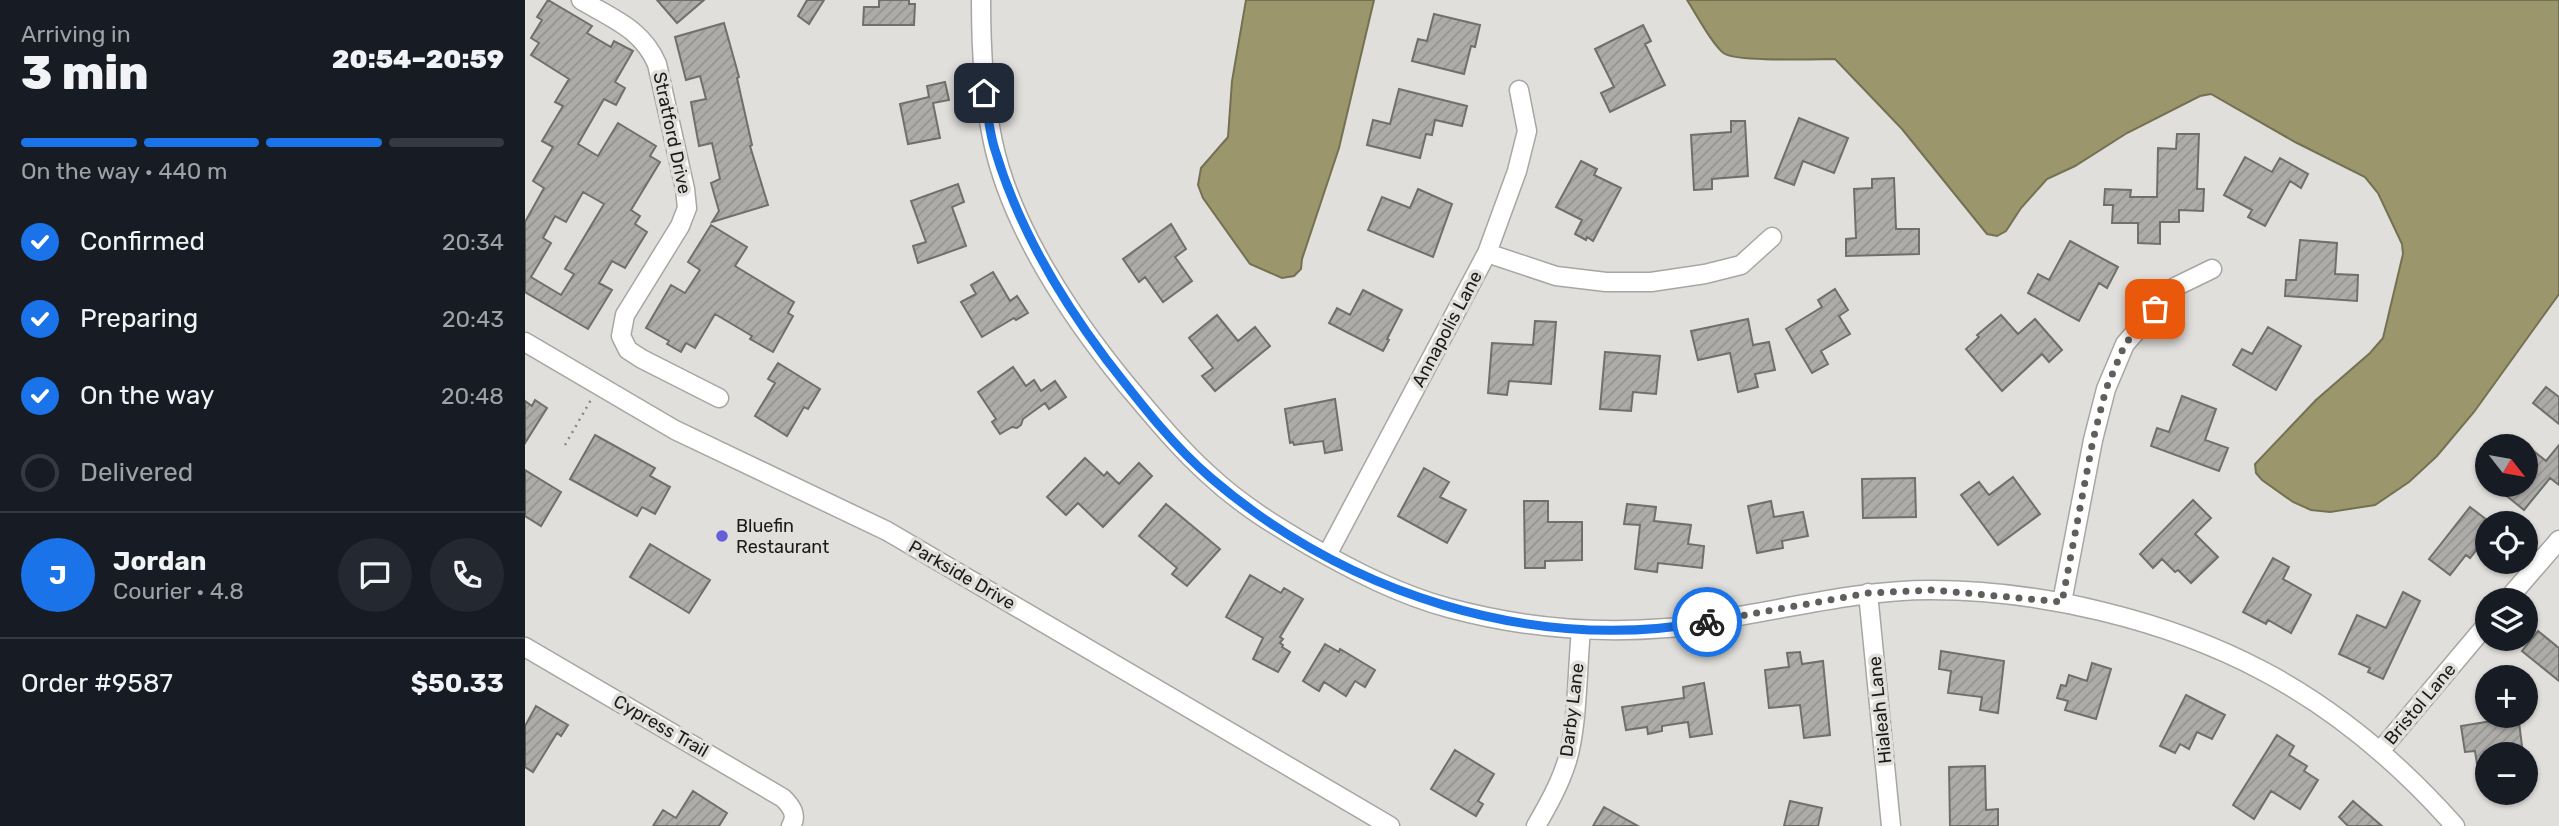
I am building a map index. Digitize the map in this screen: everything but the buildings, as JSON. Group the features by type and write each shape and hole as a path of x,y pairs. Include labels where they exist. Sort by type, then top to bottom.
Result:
{"street":[{"name":"Stratford Drive","path":"581,0 639,35 650,47 657,64 685,189 687,208 680,226 625,316 621,336 628,349 642,359 719,398"},
{"path":"981,0 984,93 994,148 1014,205 1036,250 1075,317 1162,428 1209,476 1263,519 1327,555 1381,584 1447,608 1519,623 1581,630 1670,628 1868,593 1933,590 2062,602 2123,617 2195,641 2263,671 2324,709 2380,751 2436,804 2455,826"},
{"name":"Annapolis Lane","path":"1327,555 1487,253 1517,171 1527,131 1519,90"},
{"path":"1487,253 1556,276 1606,282 1651,282 1705,274 1741,265 1772,237"},
{"path":"2062,602 2093,440 2106,389 2125,344 2175,287 2212,269"},
{"name":"Parkside Drive","path":"525,342 675,430 887,531 1390,826"},
{"path":"2517,588 2559,540"},
{"name":"Hialeah Lane","path":"1868,593 1891,826"},
{"name":"Darby Lane","path":"1536,826 1558,785 1568,759 1581,630"},
{"name":"Bristol Lane","path":"2380,751 2475,638"},
{"name":"Cypress Trail","path":"525,647 783,798 792,818"}],"path":[{"path":"565,445 600,386"}],"shaded area":[{"path":"1246,0 1374,0 1339,148 1301,269 1294,276 1282,278 1250,264 1203,198 1198,185 1201,168 1228,137 1232,81"},
{"path":"1687,0 2559,0 2559,294 2474,412 2437,456 2409,482 2375,505 2330,512 2311,510 2293,502 2262,480 2256,473 2255,464 2316,400 2370,353 2383,338 2403,254 2402,244 2378,193 2365,177 2295,142 2211,94 2200,96 2127,133 2075,166 2047,179 2021,208 2006,231 1997,236 1987,234 1902,129 1835,59 1760,59 1725,54 1710,37"}],"way so far":[{"path":"1707,622 1868,593 1933,590 2062,602 2093,440 2106,389 2125,344 2155,309"}],"place":[{"name":"Bluefin Restaurant","path":"722,536"}],"route":[{"path":"984,93 994,148 1014,205 1041,262 1075,317 1162,428 1209,476 1263,519 1381,584 1447,608 1519,623 1581,630 1670,628 1707,622"}]}
